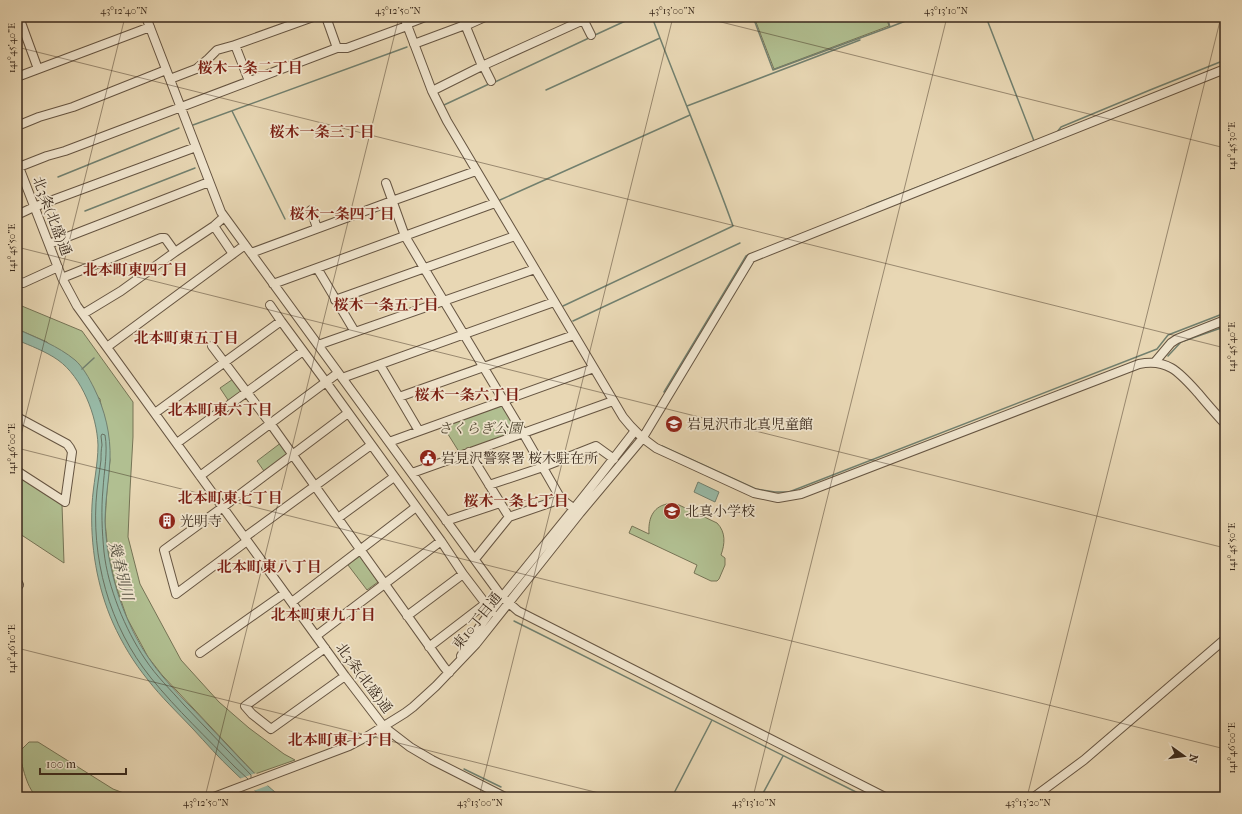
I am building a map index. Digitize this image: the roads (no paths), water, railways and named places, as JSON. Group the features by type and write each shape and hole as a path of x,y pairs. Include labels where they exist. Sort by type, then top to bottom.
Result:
{"street":[{"path":"19,17 38,69"},
{"path":"146,17 209,182 224,217 502,597 518,611 885,797"},
{"path":"170,79 196,69 216,50 235,45 313,17"},
{"path":"326,17 337,48"},
{"path":"18,164 65,151 337,48 347,48 406,22 425,17"},
{"path":"414,44 464,22 485,17"},
{"path":"432,91 585,18 591,35"},
{"path":"406,22 432,91 446,121 613,401 634,432 656,448 754,493 778,498 790,497 1139,364 1155,362 1170,367 1183,376 1225,424"},
{"path":"464,22 491,81"},
{"path":"17,77 150,27"},
{"path":"235,45 248,81"},
{"name":"東10丁目通","path":"217,796 349,746 384,727 413,707 452,670 467,654 508,603 577,511 642,438 751,258 1225,69"},
{"path":"17,126 39,117 73,107 166,70"},
{"path":"17,215 34,207 196,146"},
{"name":"北3条(北盛)通","path":"18,164 48,244 71,296 316,636 384,727 420,753 505,797"},
{"path":"251,253 476,171"},
{"path":"48,244 209,182"},
{"path":"386,183 404,236 483,368 504,400 562,499 577,511"},
{"path":"273,284 495,203"},
{"path":"311,210 318,228"},
{"path":"83,314 121,291 214,226 224,217"},
{"path":"214,226 233,254"},
{"path":"335,300 515,236"},
{"path":"62,278 161,238 165,238 175,252"},
{"path":"107,347 245,245"},
{"path":"17,281 23,283 58,267"},
{"path":"317,268 355,332"},
{"path":"318,346 535,269"},
{"path":"200,476 326,382 340,375 380,365 554,302"},
{"path":"270,305 441,541 484,604 492,612"},
{"path":"1155,362 1171,343 1177,339 1225,320"},
{"path":"155,413 281,321"},
{"path":"399,397 574,335"},
{"path":"212,346 270,423 444,668 452,670 472,638 502,597 577,511 634,432"},
{"path":"177,444 303,351"},
{"path":"380,365 419,431"},
{"path":"389,442 594,368"},
{"path":"412,473 613,401"},
{"path":"348,413 164,550 176,594 315,486 371,445"},
{"path":"17,417 67,444 70,448 72,452 65,502 17,471"},
{"path":"489,485 543,467 596,446 614,459"},
{"path":"470,452 509,517"},
{"path":"338,518 394,477"},
{"path":"475,560 509,517 562,499"},
{"path":"446,521 500,503"},
{"path":"292,602 416,507"},
{"path":"316,636 441,541"},
{"path":"407,616 463,574"},
{"path":"200,653 285,593"},
{"path":"429,647 484,604"},
{"path":"1034,797 1084,760 1225,639"},
{"path":"325,648 246,706 252,714 271,729 346,676"}],"water":[{"path":"17,329 54,346 75,360 88,377 101,405 108,432 110,451 105,521 108,552 112,573 121,603 140,644 155,667 170,685 246,764 281,797 262,797 240,778 158,693 138,667 124,645 107,609 96,566 92,535 92,505 98,445 95,422 87,398 67,367 48,354 17,340"},
{"path":"698,482 719,492 715,502 694,492"}],"waterway":[{"path":"595,35 634,17"},
{"path":"563,306 733,226 652,17"},
{"path":"753,17 773,70 890,27 887,17"},
{"path":"890,27 916,17"},
{"path":"986,17 1034,141"},
{"path":"495,82 589,38"},
{"path":"546,90 660,38"},
{"path":"687,106 860,40"},
{"path":"193,125 407,47"},
{"path":"1057,132 1061,127 1225,60"},
{"path":"444,105 489,84"},
{"path":"232,111 285,219"},
{"path":"500,200 690,115"},
{"path":"58,177 179,128"},
{"path":"85,211 195,168"},
{"path":"867,207 951,174"},
{"path":"573,321 740,243"},
{"path":"664,392 746,256 750,254"},
{"path":"662,446 756,489 775,492 789,492 1157,349 1168,335 1225,313"},
{"path":"1168,356 1181,342 1221,328"},
{"path":"82,369 94,358"},
{"path":"514,621 866,797"},
{"path":"672,797 712,720"},
{"path":"761,797 783,756"},
{"path":"464,769 501,787"}],"place":[{"name":"岩見沢市北真児童館","path":"674,424"},
{"name":"岩見沢警察署 桜木駐在所","path":"428,458"},
{"name":"北真小学校","path":"672,511"},
{"name":"光明寺","path":"167,521"}],"district":[{"name":"桜木一条二丁目","path":"250,68"},
{"name":"桜木一条三丁目","path":"322,132"},
{"name":"桜木一条四丁目","path":"342,214"},
{"name":"北本町東四丁目","path":"135,270"},
{"name":"桜木一条五丁目","path":"386,305"},
{"name":"北本町東五丁目","path":"186,338"},
{"name":"桜木一条六丁目","path":"467,395"},
{"name":"北本町東六丁目","path":"220,410"},
{"name":"北本町東七丁目","path":"230,498"},
{"name":"桜木一条七丁目","path":"516,501"},
{"name":"北本町東八丁目","path":"269,567"},
{"name":"北本町東九丁目","path":"323,615"},
{"name":"北本町東十丁目","path":"340,740"}],"park label":[{"name":"さくらぎ公園","path":"480,428"}],"water label":[{"name":"幾春別川","path":"121,571"}]}
